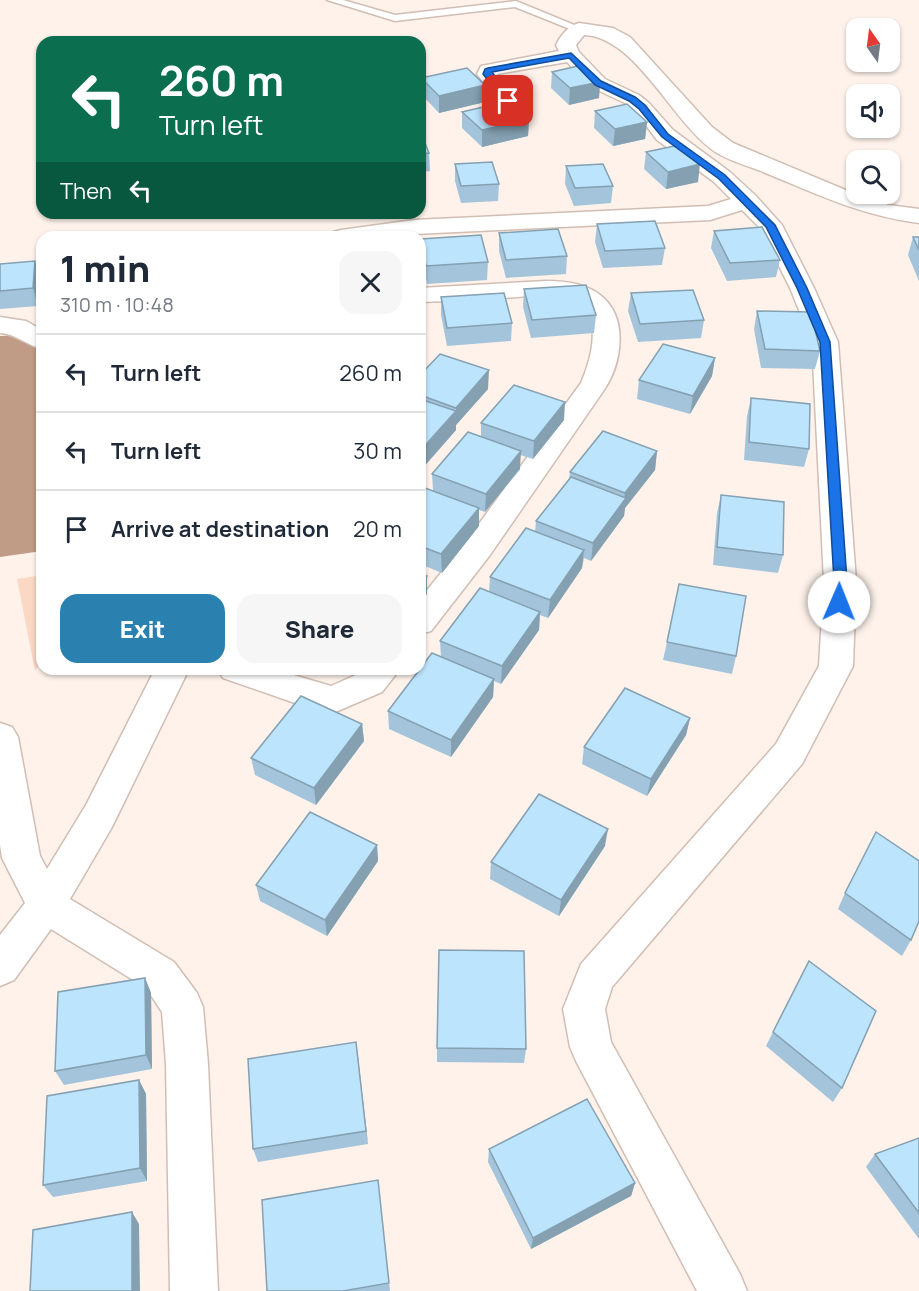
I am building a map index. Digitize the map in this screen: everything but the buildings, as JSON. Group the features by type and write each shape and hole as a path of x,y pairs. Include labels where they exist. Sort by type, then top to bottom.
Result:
{"street":[{"path":"723,1291 591,1047 584,1009 595,977 789,754 836,666 840,581 825,342 802,288 770,225 722,177 665,135 642,107 632,99 598,83 571,55 566,45 568,38 579,29 601,29 617,36 629,46 705,131 726,148 859,204 887,212 919,216"},
{"path":"508,101 487,74 488,70 571,55"},
{"path":"385,231 414,227 710,213 748,201"},
{"path":"426,295 556,288 579,293 595,304 606,322 607,348 603,366 594,384 479,547 426,614"},
{"path":"0,325 17,326 36,337"},
{"path":"0,967 46,905 99,816 169,675"},
{"path":"252,675 333,700 370,683 377,675"},
{"path":"0,737 21,858 46,905 160,975 182,1007 187,1064 194,1291"}],"lane":[{"path":"332,0 395,18 516,4 579,29"}],"shaded area":[{"path":"25,335 36,343 36,552 0,557 0,336"},
{"path":"36,576 35,671 17,579"}],"route":[{"path":"508,101 487,74 488,70 571,55 598,83 632,99 642,107 665,135 722,177 770,225 802,288 825,342 840,581 839,602"}]}
